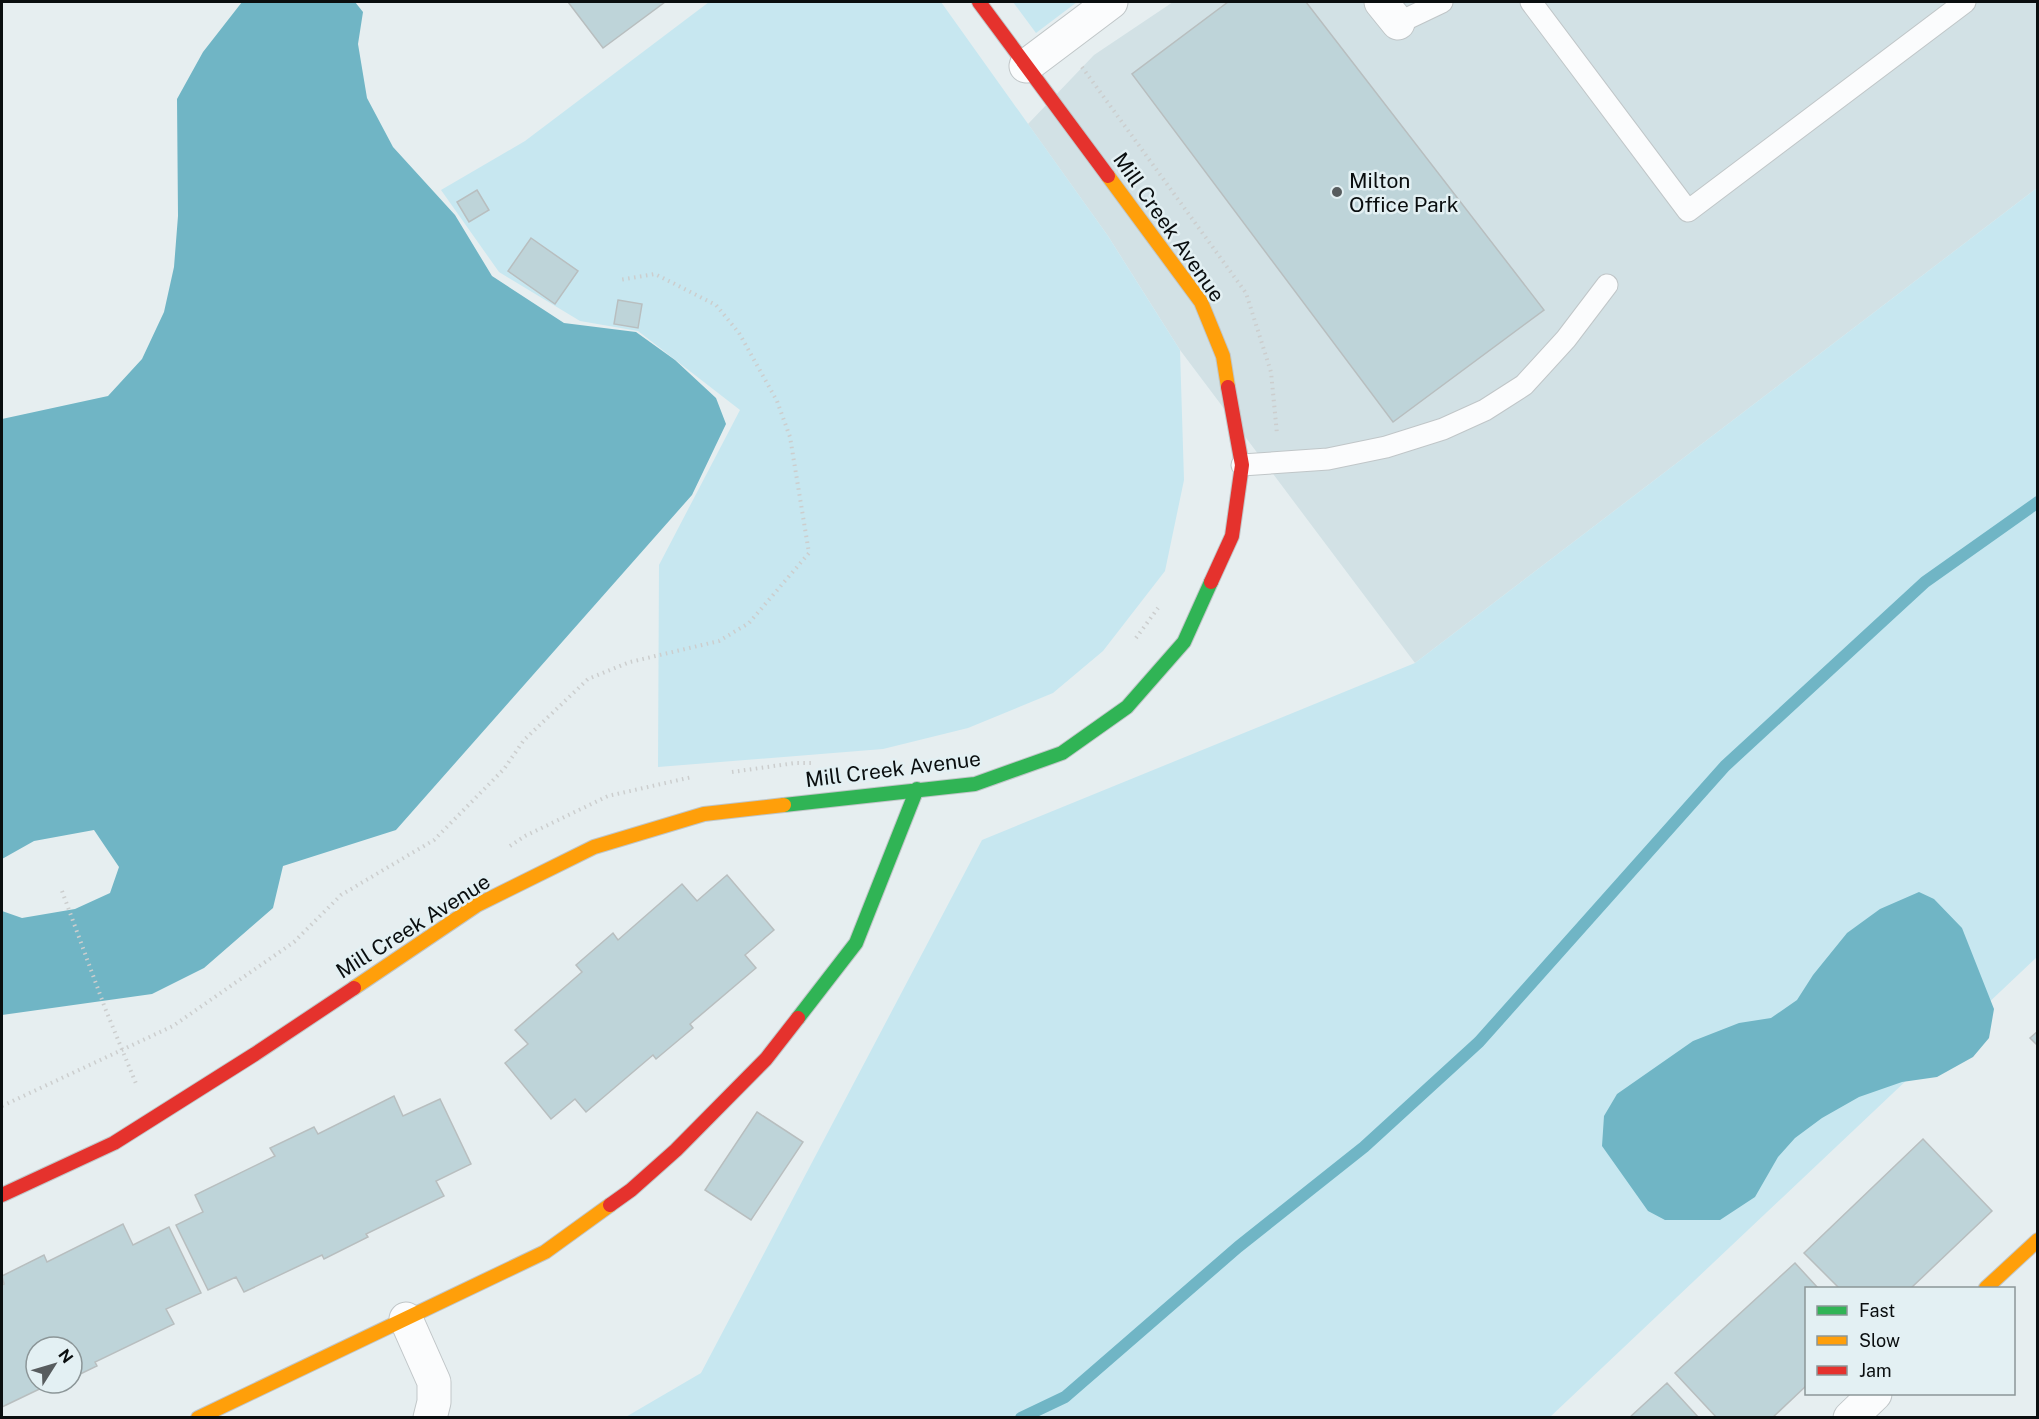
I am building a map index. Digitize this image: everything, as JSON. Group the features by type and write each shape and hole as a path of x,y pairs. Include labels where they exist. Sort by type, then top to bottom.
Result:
{"street":[{"name":"Mill Creek Avenue","path":"2,1195 114,1143 477,906 594,847 704,814 975,784 1062,753 1127,707 1184,642 1232,536 1242,465 1223,356 1201,302 979,2"},
{"path":"1026,66 1111,2"},
{"path":"198,1418 545,1252 631,1190 676,1150 766,1059 856,943 917,789"},
{"path":"1987,1287 2037,1240"},
{"path":"406,1319 434,1382 434,1401 429,1418"},
{"path":"1850,1418 1874,1395"}],"lane":[{"path":"1389,12 1442,2"},
{"path":"1531,2 1688,211 1965,2"},
{"path":"1242,465 1328,459 1386,447 1443,429 1485,410 1524,385 1566,339 1607,285"}],"path":[{"path":"2,1106 173,1026 294,942 341,895 434,840 504,769 524,740 588,679 630,662 719,641 749,623 809,553 790,437 777,401 739,333 716,305 655,274 619,280"},
{"path":"1136,638 1163,600"},
{"path":"730,772 795,763 819,763"},
{"path":"505,849 525,836 608,796 698,777"},
{"path":"62,891 134,1079"}],"shaded area":[{"path":"709,2 941,2 1108,236 1180,350 1184,480 1165,571 1103,651 1053,693 968,728 883,749 658,767 659,565 740,410 638,331 580,321 499,272 441,190 525,141"},
{"path":"1013,2 1077,2 1036,33"},
{"path":"1173,2 2037,2 2037,188 1415,663 1180,350 1108,236 1028,124 1094,55"},
{"path":"2037,188 2037,957 1550,1417 624,1418 701,1373 982,840 1415,663"}],"water":[{"path":"242,2 355,2 363,12 358,44 367,98 393,147 455,215 492,276 564,323 636,332 675,360 716,398 726,424 692,495 396,830 283,866 273,908 204,968 152,994 2,1015 2,911 22,918 75,909 110,893 119,867 94,830 34,841 2,859 2,419 108,396 142,359 164,312 174,267 178,216 177,99 203,52"},
{"path":"1919,892 1934,899 1962,928 1994,1009 1989,1038 1973,1057 1937,1077 1902,1082 1859,1097 1822,1118 1795,1138 1778,1157 1755,1197 1720,1220 1665,1220 1648,1211 1602,1146 1604,1116 1617,1094 1693,1041 1739,1023 1771,1018 1797,1000 1813,975 1847,933 1880,909"}],"building":[{"path":"568,2 665,2 603,48"},
{"name":"Milton Office Park","path":"1228,2 1306,2 1544,310 1393,422 1132,74"},
{"path":"477,190 489,210 469,222 457,202"},
{"path":"531,238 578,271 555,304 508,271"},
{"path":"618,300 642,304 638,328 614,324"},
{"path":"727,875 774,930 745,955 756,968 690,1024 693,1028 656,1059 653,1055 586,1112 575,1099 551,1119 505,1063 528,1044 515,1030 582,972 576,965 613,933 618,940 682,884 697,901"},
{"path":"2038,1031 2038,1046 2030,1038"},
{"path":"394,1096 403,1116 440,1099 471,1164 436,1181 444,1196 366,1234 368,1237 324,1259 322,1255 244,1292 236,1277 208,1290 176,1225 203,1212 195,1195 275,1156 270,1148 314,1127 318,1134"},
{"path":"757,1112 803,1142 751,1220 705,1190"},
{"path":"1923,1139 1992,1211 1912,1287 1838,1287 1804,1253"},
{"path":"123,1224 133,1245 169,1227 201,1293 166,1309 174,1324 95,1362 97,1366 84,1372 84,1335 24,1335 24,1395 27,1395 2,1407 2,1285 4,1284 2,1276 44,1255 47,1262"},
{"path":"1795,1263 1817,1287 1805,1287 1805,1387 1772,1418 1717,1418 1675,1373"},
{"path":"1667,1383 1699,1418 1629,1418"}],"waterway":[{"path":"1021,1418 1065,1397 1238,1247 1364,1147 1479,1042 1725,766 1925,582 2038,502"}],"traffic: fast":[{"path":"784,805 975,784 1062,753 1127,707 1184,642 1211,582"},
{"path":"798,1018 856,943 917,789"}],"traffic: slow":[{"path":"1108,176 1201,302 1223,356 1228,387"},
{"path":"354,988 477,905 594,847 704,814 784,805"},
{"path":"198,1418 545,1252 610,1205"},
{"path":"1987,1287 2038,1240"}],"traffic: jam":[{"path":"979,2 1108,176"},
{"path":"1211,582 1232,536 1242,465 1228,387"},
{"path":"2,1195 114,1143 354,988"},
{"path":"610,1205 631,1190 676,1150 766,1059 798,1018"}],"place":[{"name":"Milton Office Park","path":"1337,192"}]}
